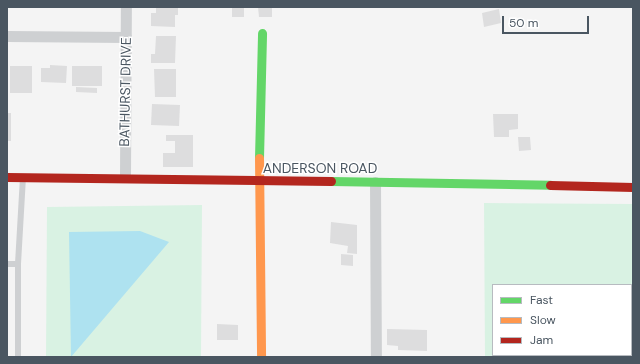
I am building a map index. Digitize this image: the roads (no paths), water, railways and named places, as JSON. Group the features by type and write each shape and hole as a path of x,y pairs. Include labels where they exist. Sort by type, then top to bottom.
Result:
{"street":[{"name":"BATHURST DRIVE","path":"124,177 126,7"},
{"path":"261,357 258,182 262,33"},
{"path":"7,36 126,37"},
{"name":"ANDERSON ROAD","path":"7,177 124,177 258,182 375,182 633,188"},
{"path":"375,182 376,357"}],"lane":[{"path":"18,357 18,264 23,177"},
{"path":"7,264 18,264"}],"water":[{"path":"140,231 169,242 71,357 69,232"}]}
